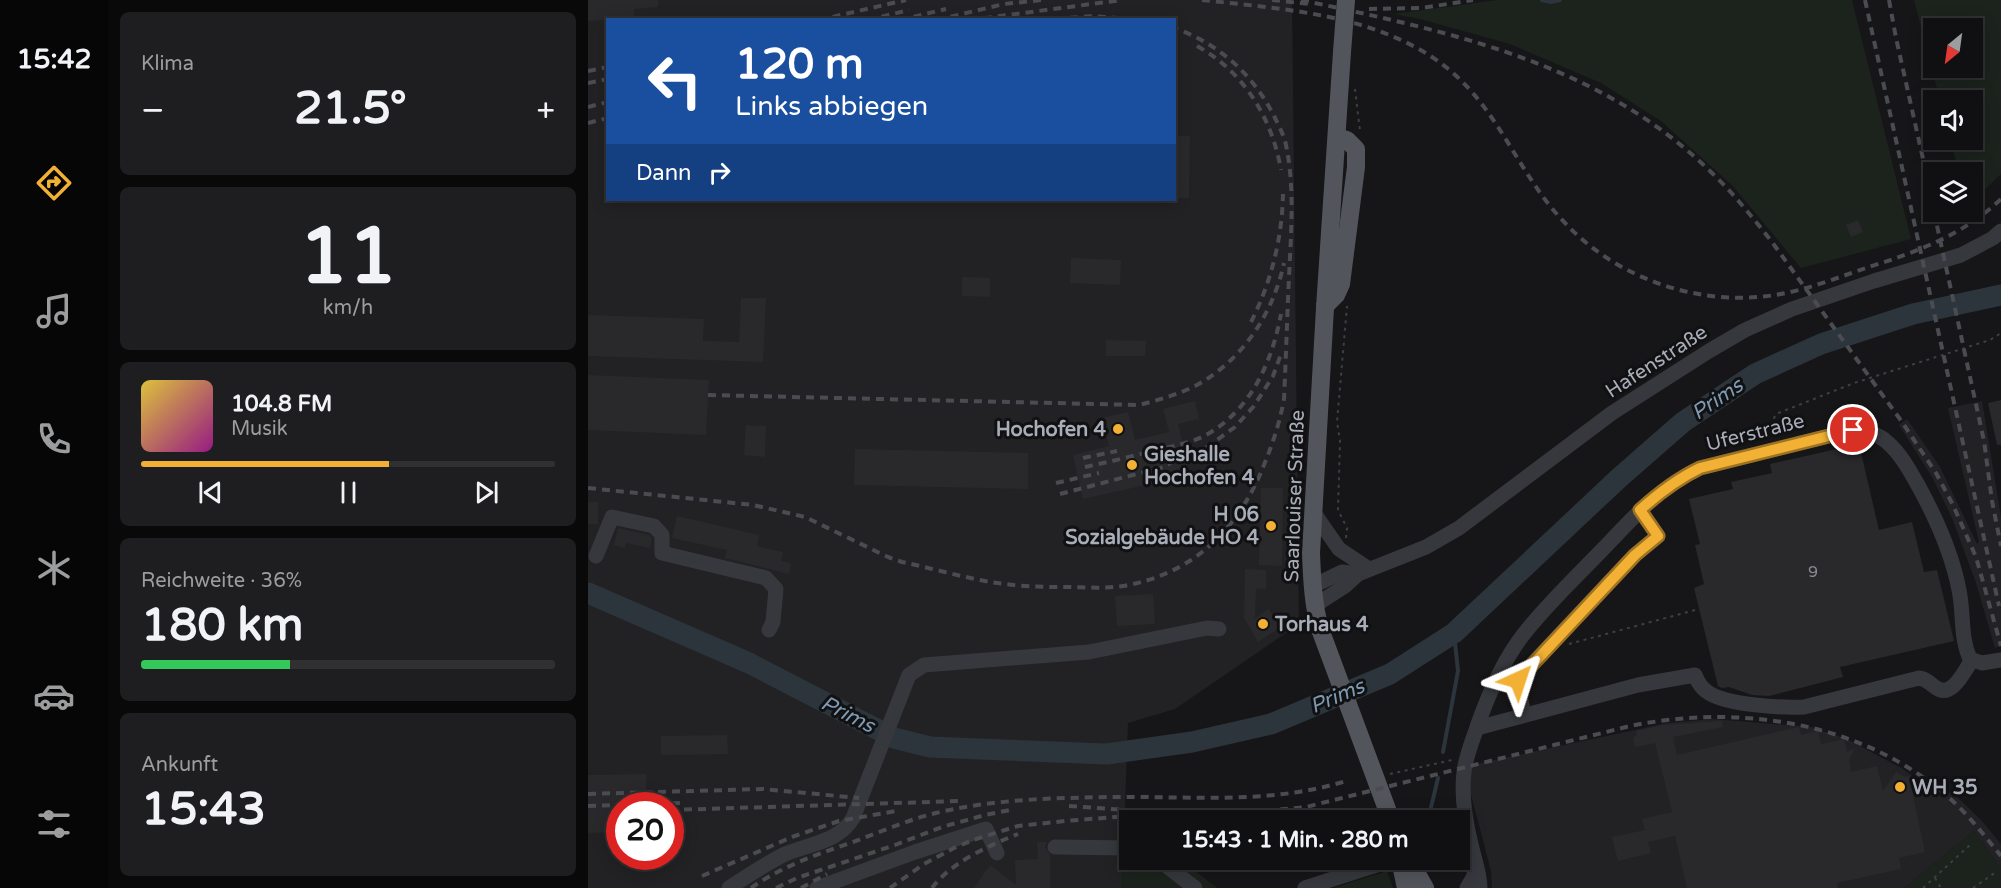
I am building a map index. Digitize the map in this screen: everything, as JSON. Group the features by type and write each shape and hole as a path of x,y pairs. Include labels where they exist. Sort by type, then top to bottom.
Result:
{"main road":[{"name":"Saarlouiser Straße","path":"1346,0 1311,553 1314,606 1321,631 1387,810"},
{"path":"1403,870 1406,888"},
{"path":"1407,870 1415,888"},
{"path":"1415,870 1425,888"}],"street":[{"name":"Hafenstraße","path":"1314,606 1346,586 1363,572 1426,547 1460,528 1612,413 1745,330 1792,309 1961,255 1993,238 2001,231"},
{"name":"Uferstraße","path":"1480,888 1466,825 1463,791 1467,757 1486,702 1503,666 1522,636 1640,510 1663,489 1700,468 1853,430 1864,430 1888,442 1904,461 1941,530 1960,592 1964,640 1972,660"},
{"path":"1524,716 1518,686 1519,678 1629,561 1658,536 1640,510"},
{"path":"1314,513 1339,549 1363,572"},
{"path":"596,556 612,517 654,526 662,535 662,553 766,578 776,589 773,622 769,630"},
{"name":"Hafenstraße","path":"1313,586 1342,572 1363,572"},
{"path":"729,888 756,869 786,854 843,831 853,818 909,675 924,665 1089,652 1207,628 1219,629"},
{"path":"1477,728 1638,685 1695,675 1701,687 1719,698 1785,707 1804,707 1919,678 1938,690 1946,691 1953,687 1972,660 1982,663 2001,660"},
{"path":"817,888 986,829 997,854"},
{"path":"1055,847 1119,848"},
{"path":"1467,888 1474,876 1475,860"},
{"path":"1172,870 1195,888"},
{"path":"1305,888 1361,870"}],"path":[{"path":"1355,89 1360,133"},
{"path":"1339,549 1346,540 1347,532 1338,510 1340,441 1337,422 1347,296"},
{"path":"1758,453 1776,414 1854,383 1990,340 2001,333"},
{"path":"1566,645 1699,609"},
{"path":"1372,771 1451,761"},
{"path":"1923,888 1971,844"},
{"path":"1973,888 1996,872"},
{"path":"1935,878 1941,888"}],"shaded area":[{"path":"588,0 1292,0 1299,624 1175,709 1128,723 1125,810 1119,810 1119,870 1123,870 1122,888 588,888"},
{"path":"1498,0 1852,0 1911,239 1801,268 1733,186 1661,121 1601,83 1510,44 1394,14"},
{"path":"1914,0 2001,0 2001,174 1983,191 1983,162 1956,162 1953,150 1983,150 1983,90 1937,90 1934,78 1983,78 1983,18 1923,18 1923,35"},
{"path":"1982,401 2001,517 2001,646 1995,648 1976,583 1952,518 1932,477 1899,425 1907,419 1940,467 1977,544 1979,542 1948,408"},
{"path":"1713,719 1811,727 1847,739 1903,769 1943,798 1951,791 1981,820 2001,844 2001,869 1974,831 1904,888 1492,888 1491,871 1469,787 1471,765 1667,723"},
{"path":"1974,831 2001,869 2001,888 1904,888"},
{"path":"1123,870 1194,870 1217,888 1122,888"},
{"path":"1387,871 1393,888 1333,888"}],"building":[{"path":"588,0 658,0 658,7 634,9 634,18 606,18 606,20 588,21"},
{"path":"1176,136 1190,136 1189,198 1176,198"},
{"path":"1858,220 1863,232 1851,237 1846,225"},
{"path":"1071,258 1121,260 1120,285 1070,283"},
{"path":"962,277 990,278 990,297 962,296"},
{"path":"741,298 766,298 763,362 588,356 588,315 704,319 703,341 739,342"},
{"path":"1106,340 1146,341 1145,356 1106,356"},
{"path":"588,375 709,380 706,435 588,430"},
{"path":"2001,400 2001,445 1997,445 1988,403"},
{"name":"Gieshalle Hochofen 4","path":"1195,401 1199,419 1178,424 1190,475 1083,499 1073,455 1109,446 1102,418 1128,412 1135,440 1169,432 1163,409"},
{"path":"746,425 766,426 765,457 744,455"},
{"path":"1859,444 1879,530 1912,522 1924,572 1937,570 1954,641 1840,667 1843,677 1769,696 1752,695 1729,687 1718,686 1694,588 1704,584 1695,545 1700,544 1689,499 1733,489 1731,482 1772,473 1770,464"},
{"path":"855,449 1028,453 1028,489 854,485"},
{"name":"H 06 Sozialgebäude HO 4","path":"1261,488 1283,488 1282,566 1259,565"},
{"path":"588,502 598,502 598,524 588,524"},
{"path":"677,516 759,535 757,546 783,552 781,561 791,563 789,574 725,558 727,550 672,538"},
{"path":"618,528 649,535 652,538 650,548 626,543 625,548 614,545"},
{"path":"1245,569 1266,570 1266,589 1256,588 1255,618 1269,609 1280,628 1258,642 1244,618"},
{"path":"1153,594 1155,624 1117,626 1115,596"},
{"path":"1722,721 1723,727 1673,737 1677,755 1799,727 1801,735 1818,731 1821,744 1844,739 1847,752 1855,748 1849,760 1851,772 1877,766 1883,791 1896,772 1905,777 1909,776 1925,852 1899,858 1901,869 1837,883 1838,888 1687,888 1675,836 1648,842 1651,853 1618,861 1612,837 1645,830 1642,819 1672,812 1655,743 1635,747 1633,737 1637,736 1636,731 1663,725"},
{"path":"727,735 728,754 661,755 661,736"},
{"path":"646,774 647,792 606,792 606,832 588,833 588,775"},
{"path":"1037,842 1047,842 1045,847 1050,855 1050,888 974,888 990,865 1016,885 1015,860 1038,859"}],"waterway":[{"path":"1542,0 1551,2 1560,0"},
{"name":"Prims","path":"588,593 749,663 894,738 930,747 1107,754 1192,742 1271,724 1390,674 1454,633 1619,478 1683,422 1755,374 1821,344 1913,314 2001,295"},
{"path":"1443,752 1458,671 1454,633"},
{"path":"1430,810 1438,778"}],"railway":[{"path":"828,18 906,0"},
{"path":"945,18 1004,4 1042,0"},
{"path":"985,18 1122,0"},
{"path":"1202,0 1292,10 1350,22 1406,42 1432,57 1455,74 1490,115 1532,182 1566,224 1610,260 1635,274 1662,285 1690,292 1718,297 1747,298 1787,293 1811,287 1905,255 1940,240 1971,223 2001,199"},
{"path":"1272,0 1309,4"},
{"path":"1301,0 1467,40 1520,57 1572,78 1621,104 1668,135 1712,173 1772,242 1902,422 1936,473 1976,557 2001,646"},
{"path":"1369,9 1422,8 1473,0"},
{"path":"1865,0 1999,606"},
{"path":"1889,0 1924,162"},
{"path":"908,18 946,9"},
{"path":"876,18 909,10"},
{"path":"1068,18 1093,16 1117,18"},
{"path":"588,488 753,505 805,517 902,562 969,578 1009,584 1093,588 1123,586 1168,573 1205,550 1236,517 1248,498 1267,458 1282,409 1291,227 1291,178 1283,135 1258,89 1221,53 1176,29"},
{"path":"1197,46 1229,69 1253,98 1271,132 1281,170"},
{"path":"588,71 606,67"},
{"path":"588,83 606,79"},
{"path":"588,107 606,102"},
{"path":"588,123 606,118"},
{"path":"1251,322 1270,276 1278,244 1283,194"},
{"path":"1936,222 1984,441 2001,546"},
{"path":"708,395 1139,405 1195,386 1212,376 1241,350 1263,318 1272,300 1284,263"},
{"path":"1085,467 1188,442 1222,425 1247,398 1257,383 1272,350 1281,314"},
{"path":"1060,494 1164,467 1181,457 1206,448 1235,427 1254,406 1273,376 1281,354"},
{"path":"1083,458 1117,451"},
{"path":"1056,483 1099,473"},
{"path":"890,888 924,864 954,848 1018,826 1167,813 1243,813 1306,807 1630,726 1713,717 1796,724 1837,735 1875,750 1912,770 1946,795 2001,856"},
{"path":"751,888 774,874 811,857 914,819 958,808 1046,799 1261,796 1320,788 1349,780"},
{"path":"588,794 763,789 859,798"},
{"path":"684,810 961,801"},
{"path":"588,806 606,805"},
{"path":"1069,806 1126,810"},
{"path":"776,888 797,878 942,827 1010,810"},
{"path":"702,876 792,837 839,821 896,811"},
{"path":"932,888 960,863 983,849 1018,834"},
{"path":"801,888 827,874"}],"place":[{"name":"Hochofen 4","path":"1118,429"},
{"name":"Gieshalle Hochofen 4","path":"1132,465"},
{"name":"H 06 Sozialgebäude HO 4","path":"1271,526"},
{"name":"Torhaus 4","path":"1263,624"},
{"name":"WH 35","path":"1900,787"}],"route":[{"path":"1518,680 1635,555 1658,536 1640,510 1663,489 1700,468 1853,430"}]}
